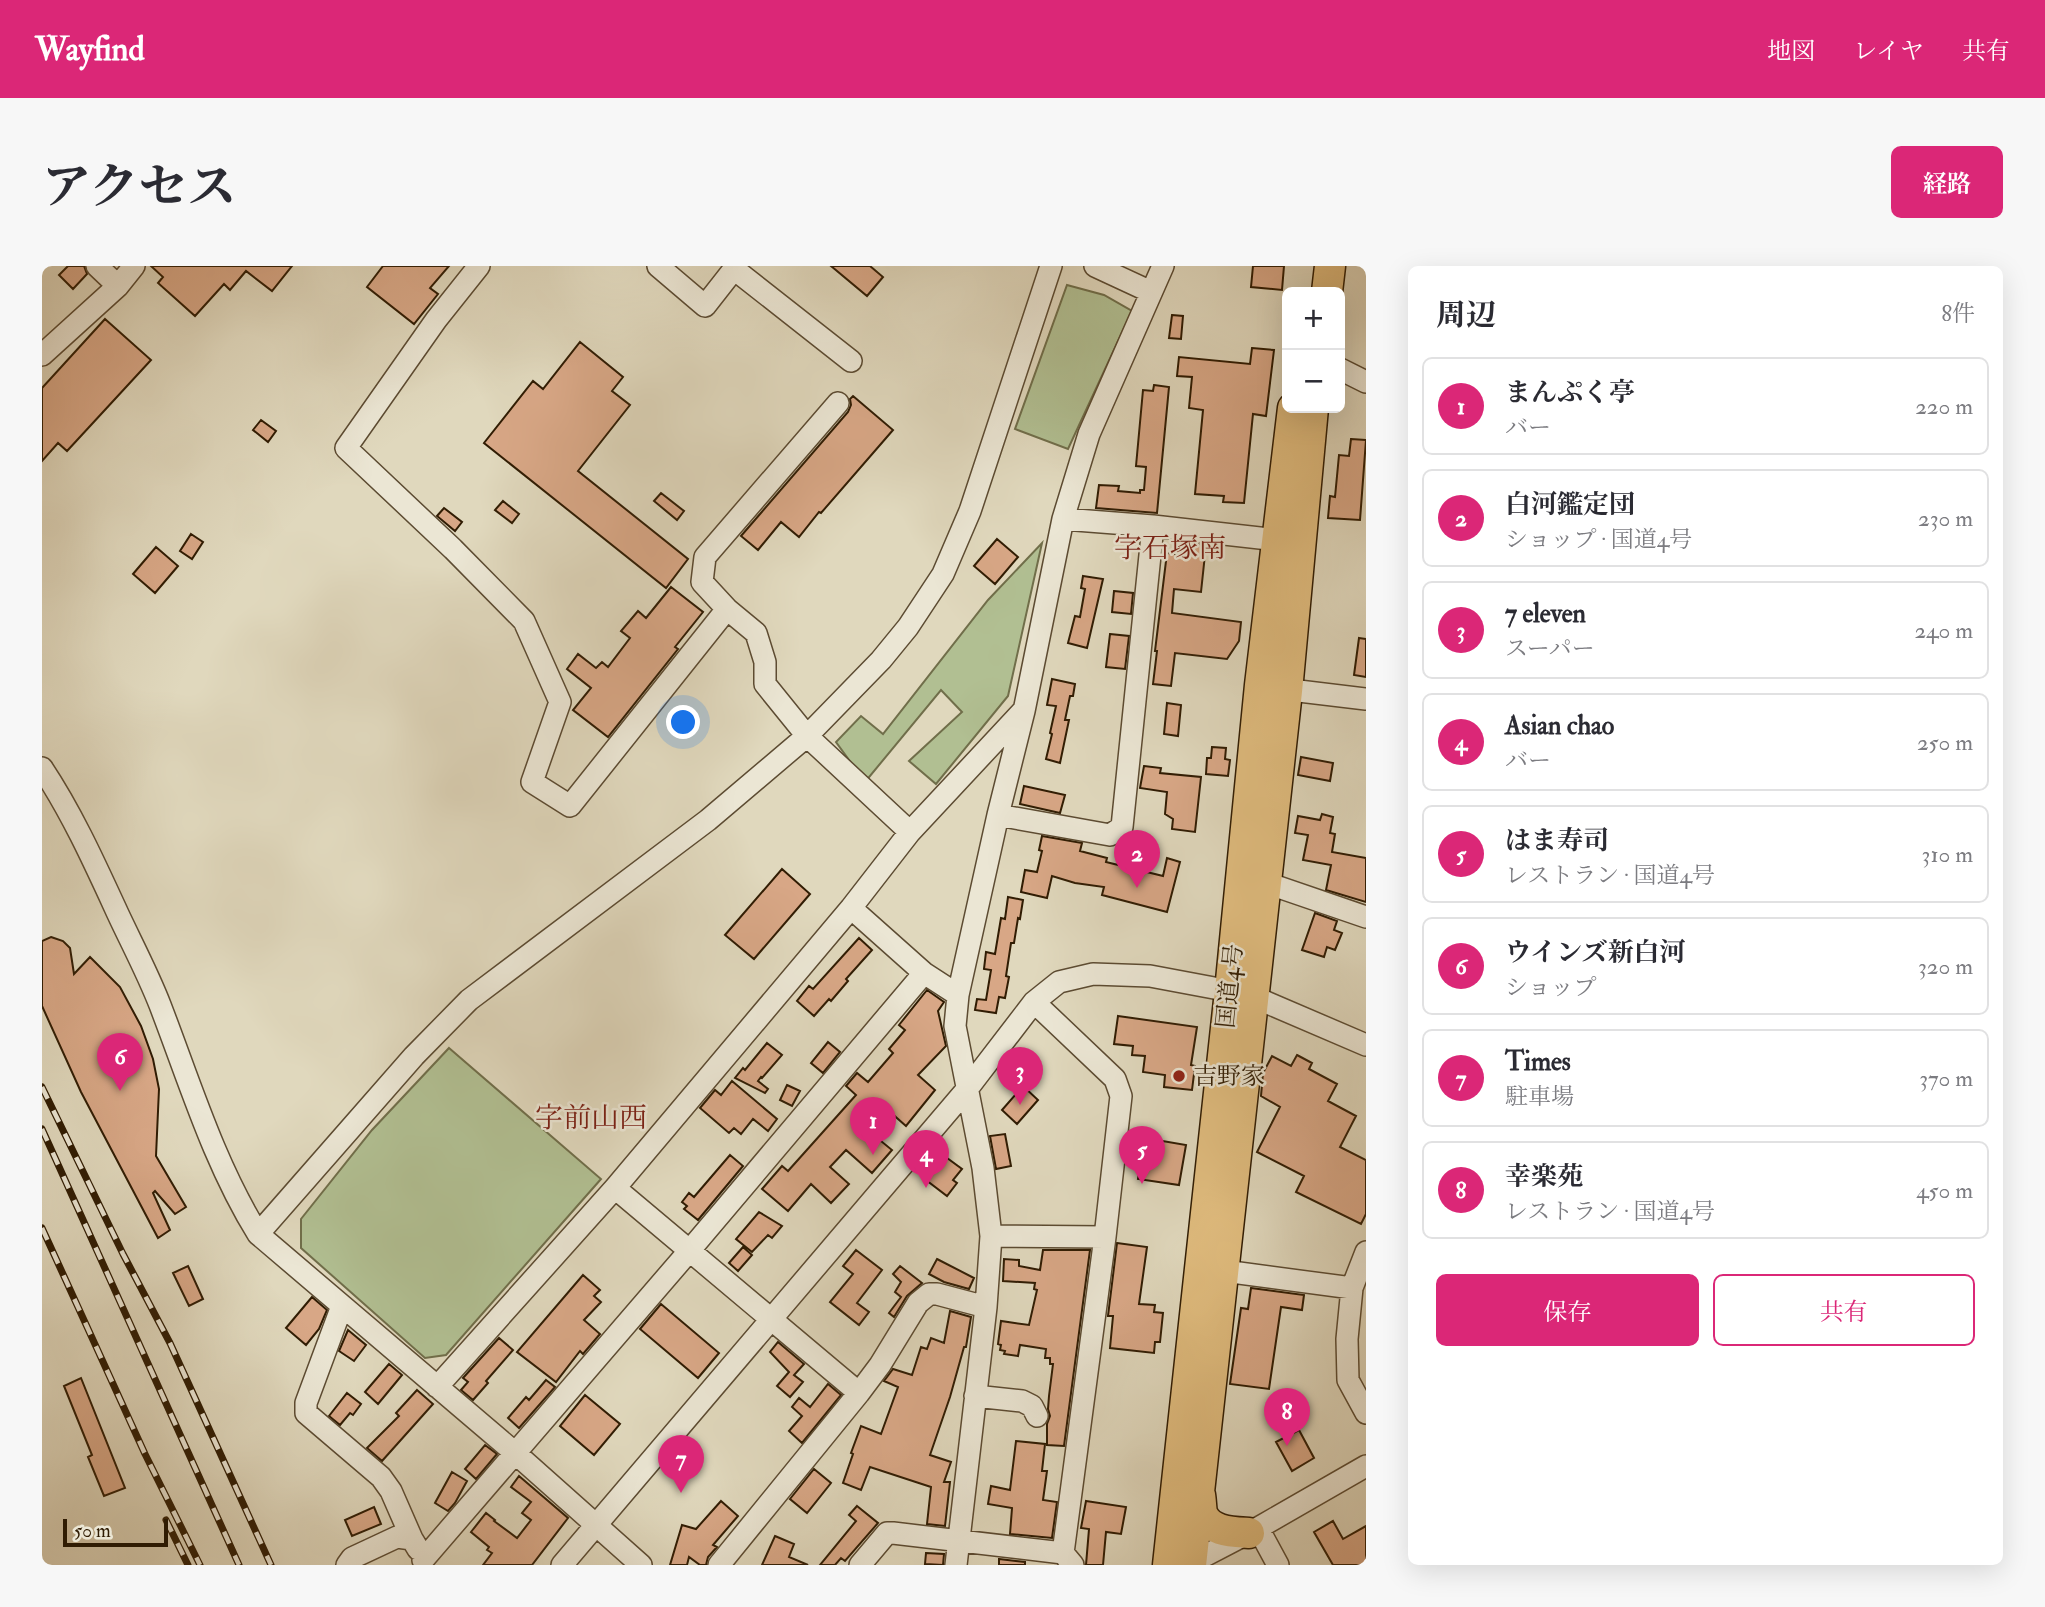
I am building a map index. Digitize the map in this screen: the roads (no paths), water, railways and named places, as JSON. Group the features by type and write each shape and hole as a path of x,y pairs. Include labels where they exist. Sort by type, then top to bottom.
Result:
{"highway":[{"path":"1307,287 1309,266"},
{"path":"1328,287 1330,266"},
{"name":"国道4号","path":"1274,688 1278,540 1292,413"},
{"name":"国道4号","path":"1184,1565 1274,688 1312,413"},
{"name":"国道4号","path":"1184,1565 1200,1491 1224,1271 1242,994"},
{"path":"1200,1491 1203,1515 1213,1526 1230,1532 1254,1530"}],"street":[{"path":"97,266 118,286"},
{"path":"46,345 118,286 134,266"},
{"path":"479,266 436,320 346,448 453,549 524,621 560,702 532,782 570,806 727,609"},
{"path":"657,266 705,306 734,269 851,361"},
{"path":"258,1234 414,1056 469,1000 708,820 807,736 881,660 908,627 943,575 970,511 1051,266"},
{"path":"1095,266 1151,292"},
{"path":"956,1565 986,1307 991,1236 983,1167 955,1026 958,995 1024,711 1063,519 1088,434 1163,266"},
{"path":"1345,372 1366,382"},
{"path":"838,403 705,557 702,582 727,609 756,633 765,662 765,684 807,736 910,832"},
{"path":"1063,519 1278,540"},
{"path":"998,815 1110,835 1122,827 1153,526"},
{"path":"1274,688 1366,699"},
{"path":"437,1387 615,1188 851,908 910,832 1024,711"},
{"path":"42,768 92,857 159,1002 221,1168 258,1234 514,1452 641,1565"},
{"path":"1254,879 1366,917"},
{"path":"851,908 924,973 958,995"},
{"path":"342,1306 306,1403 306,1413 381,1477 391,1490 424,1562 514,1452 690,1250 924,973"},
{"path":"562,1565 968,1088 1034,1002 1059,982 1093,974 1150,976 1242,994 1366,1045"},
{"path":"860,1565 887,1534 959,1540 1068,1559 1121,1096 1115,1079 1034,1002"},
{"path":"615,1188 859,1393"},
{"path":"991,1236 1105,1237"},
{"path":"1366,1252 1352,1288 1347,1339 1357,1365 1348,1380 1366,1413"},
{"path":"1224,1271 1352,1288"},
{"path":"719,1565 859,1393 880,1365 918,1303 929,1294 937,1294 986,1307"},
{"path":"975,1396 1022,1401 1032,1406 1037,1416"},
{"path":"1184,1565 1254,1530 1366,1466"},
{"path":"1254,1530 1278,1565"},
{"path":"347,1565 352,1559 397,1537 412,1539"}],"railway":[{"path":"42,1087 123,1254 170,1343 271,1565"},
{"path":"42,1129 239,1565"},
{"path":"42,1228 145,1454 200,1565"},
{"path":"166,1520 188,1565"}],"place":[{"name":"白河鑑定団","path":"1137,888"},
{"name":"吉野家","path":"1179,1076"},
{"name":"ウインズ新白河","path":"120,1091"},
{"name":"7 eleven","path":"1020,1105"},
{"name":"まんぷく亭","path":"873,1155"},
{"name":"はま寿司","path":"1142,1184"},
{"name":"Asian chao","path":"926,1188"},
{"name":"幸楽苑","path":"1287,1446"},
{"name":"Times","path":"681,1493"}],"district":[{"name":"字石塚南","path":"1170,548"},
{"name":"字前山西","path":"591,1118"}]}
